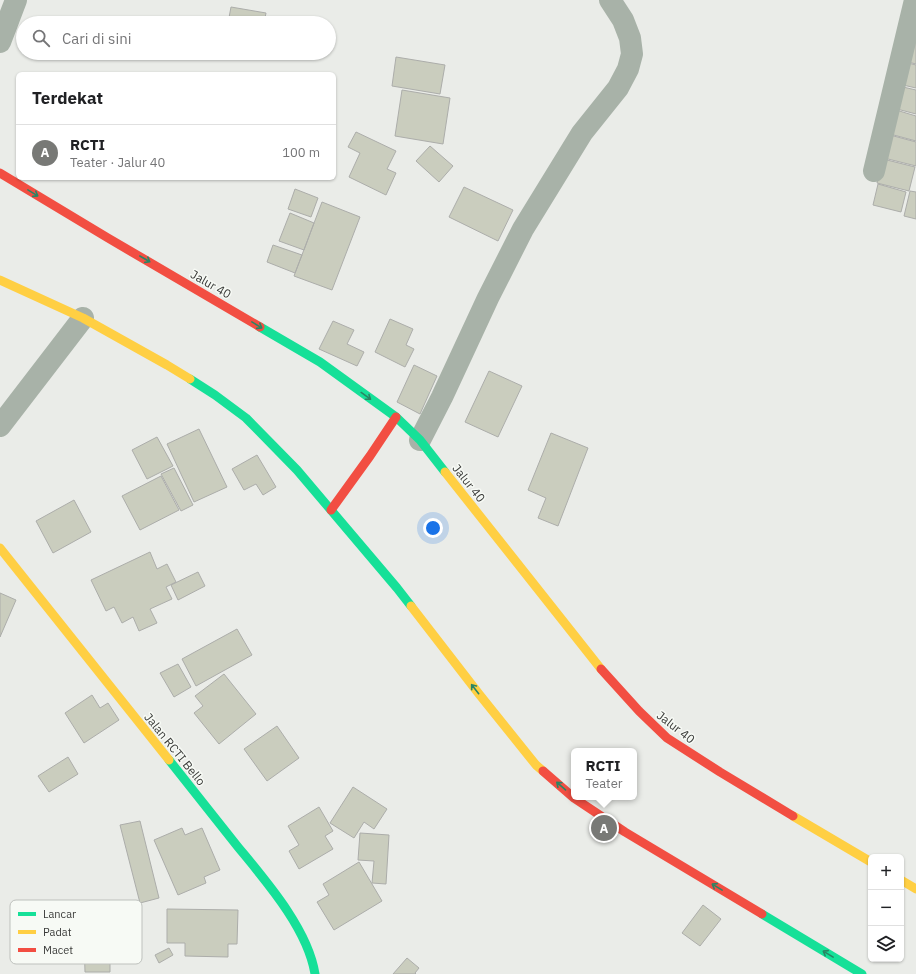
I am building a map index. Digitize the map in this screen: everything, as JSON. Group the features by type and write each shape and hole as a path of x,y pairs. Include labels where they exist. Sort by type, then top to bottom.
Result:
{"main road":[{"name":"Jalur 40","path":"0,173 320,362 396,417 420,440 598,665 639,711 667,738 720,772 868,860"},
{"path":"0,280 83,318 167,365 215,394 246,418 296,470 397,588 536,765 571,795"},
{"path":"331,510 396,417"},
{"name":"Jalan RCTI Bello","path":"0,548 273,890 308,948 315,969 315,974"},
{"path":"577,800 625,832 862,974"},
{"path":"904,882 916,889"}],"street":[{"path":"0,42 16,0"},
{"path":"420,440 523,229 582,133 618,88 628,69 632,54 630,38 623,20 610,0"},
{"path":"874,171 915,0"},
{"path":"0,426 83,318"}],"building":[{"path":"231,7 266,13 265,16 229,16"},
{"path":"916,38 916,64 908,62"},
{"path":"396,57 445,65 440,94 392,86"},
{"path":"908,63 916,65 916,88 903,85"},
{"path":"903,87 916,90 916,114 897,109"},
{"path":"402,90 450,98 443,144 395,136"},
{"path":"896,110 916,116 916,141 890,134"},
{"path":"356,132 396,151 387,169 396,173 386,195 349,177 360,153 348,147"},
{"path":"890,135 916,142 916,166 884,158"},
{"path":"430,146 453,166 439,182 416,161"},
{"path":"883,159 915,167 909,191 877,183"},
{"path":"878,184 906,192 901,212 873,205"},
{"path":"464,187 513,210 498,241 449,217"},
{"path":"295,189 318,198 311,217 288,209"},
{"path":"910,191 916,192 916,219 904,216"},
{"path":"322,202 360,217 332,290 294,276"},
{"path":"290,213 314,223 304,250 279,241"},
{"path":"273,245 302,255 295,273 267,262"},
{"path":"390,319 413,329 406,345 414,349 405,367 375,352"},
{"path":"333,321 354,330 347,344 364,352 357,366 319,349"},
{"path":"414,365 437,376 420,414 397,402"},
{"path":"489,371 522,386 498,437 465,422"},
{"path":"199,429 227,487 194,502 167,444"},
{"path":"551,433 588,448 558,526 538,518 546,498 528,490"},
{"path":"157,437 173,466 147,479 132,450"},
{"path":"257,455 276,487 263,495 256,484 244,490 232,469"},
{"path":"174,468 193,505 181,511 161,474"},
{"path":"161,476 179,510 140,530 122,496"},
{"path":"74,500 91,532 53,553 36,521"},
{"path":"150,552 157,569 167,564 176,582 166,587 172,599 150,609 157,623 139,631 133,617 122,623 114,607 106,611 91,580"},
{"path":"198,572 205,586 178,600 171,585"},
{"path":"0,593 16,600 0,637"},
{"path":"237,629 252,655 196,686 182,659"},
{"path":"178,664 191,687 174,697 160,673"},
{"path":"224,674 256,714 219,744 194,713 203,706 195,696"},
{"path":"92,695 100,708 108,703 119,720 84,743 65,713"},
{"path":"277,726 299,758 267,781 244,749"},
{"path":"68,757 78,774 49,792 38,776"},
{"path":"353,787 387,809 374,829 364,822 354,838 330,823"},
{"path":"319,807 333,831 325,836 333,849 299,869 289,851 299,845 288,826"},
{"path":"140,821 159,898 142,902 142,900 139,900 120,825"},
{"path":"182,828 185,835 202,828 220,870 204,877 206,883 178,895 154,840"},
{"path":"360,833 389,835 386,884 372,883 374,861 358,860"},
{"path":"359,862 382,901 334,930 317,902 329,895 323,884"},
{"path":"703,905 721,919 700,946 682,933"},
{"path":"167,909 238,910 237,944 228,944 228,957 185,956 185,943 167,943"},
{"path":"169,948 173,955 159,963 155,955"},
{"path":"407,958 419,968 415,973 416,974 393,974"},
{"path":"85,964 110,964 110,972 85,972"}],"traffic: fast":[{"path":"260,327 320,362 396,417 420,440 445,472"},
{"path":"190,379 246,418 297,470 411,606"},
{"path":"169,760 273,890 284,906 304,940 311,957 315,974"},
{"path":"762,914 862,974"}],"traffic: slow":[{"path":"0,280 83,318 190,379"},
{"path":"445,472 601,669"},
{"path":"0,548 169,760"},
{"path":"411,606 479,694 536,765 543,771"},
{"path":"793,816 868,860"},
{"path":"904,882 916,889"}],"traffic: jam":[{"path":"0,173 260,327"},
{"path":"331,510 396,417"},
{"path":"601,669 639,711 667,738 793,816"},
{"path":"543,771 571,795"},
{"path":"577,800 625,832 762,914"}],"place":[{"name":"RCTI","path":"604,828"}]}
